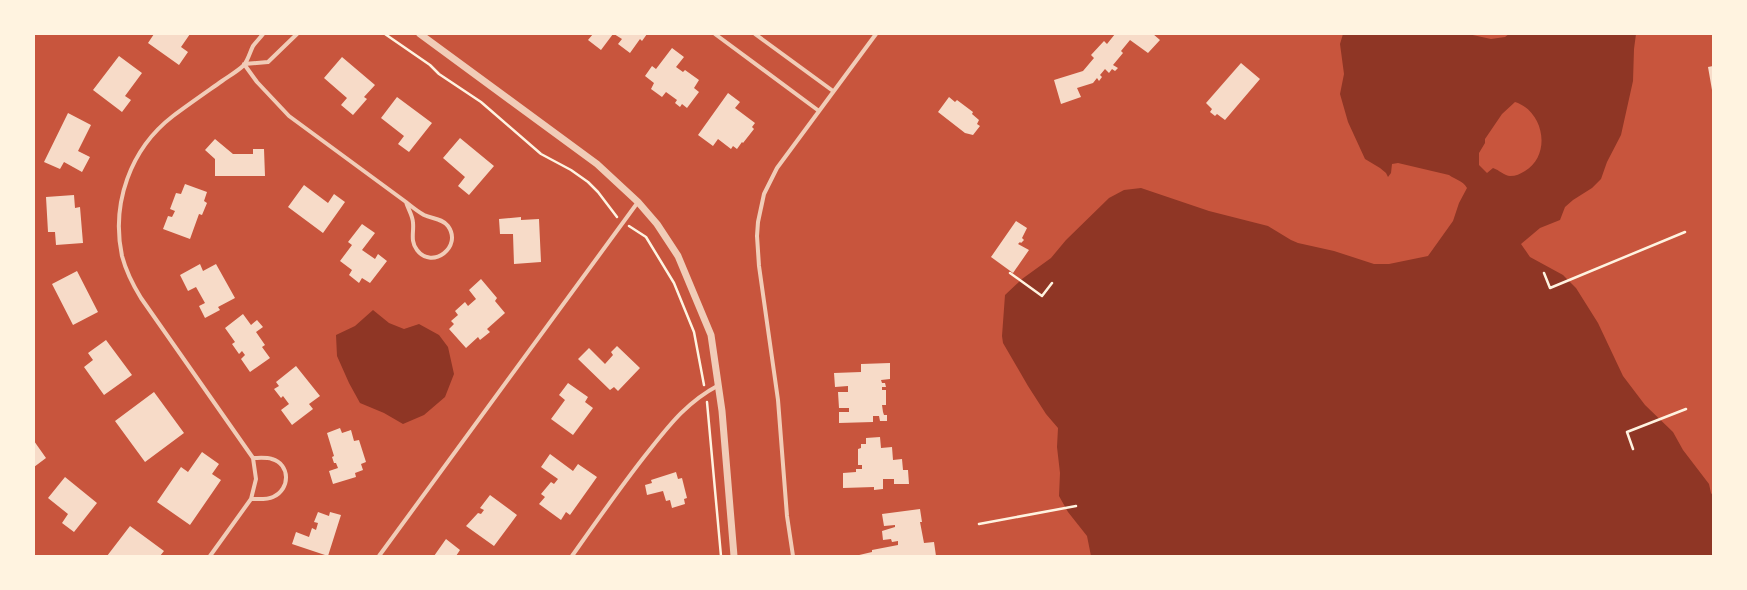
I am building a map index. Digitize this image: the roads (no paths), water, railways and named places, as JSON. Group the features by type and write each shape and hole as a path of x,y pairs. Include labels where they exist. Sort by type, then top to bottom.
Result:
{"street":[{"path":"210,556 251,499 256,479 253,458 141,298 130,277 123,258 119,235 121,199 125,183 135,159 156,131 171,117 244,64 263,34"},
{"path":"244,64 268,62 297,34"},
{"path":"420,34 597,164 638,202 657,224 678,256 711,335 719,385 734,556"},
{"path":"715,34 819,111"},
{"path":"755,34 834,92"},
{"path":"793,556 787,516 778,400 759,266 757,236 760,207 770,181 791,148 876,34"},
{"path":"244,64 262,88 289,116 423,214 439,219 448,226 452,238 451,244 444,254 432,258 426,257 416,249 413,238 413,221 406,202"},
{"path":"379,556 638,202"},
{"path":"572,556 620,488 676,416 701,395 719,385"},
{"path":"251,499 273,497 285,486 287,478 286,471 280,463 271,458 253,458"}]}
